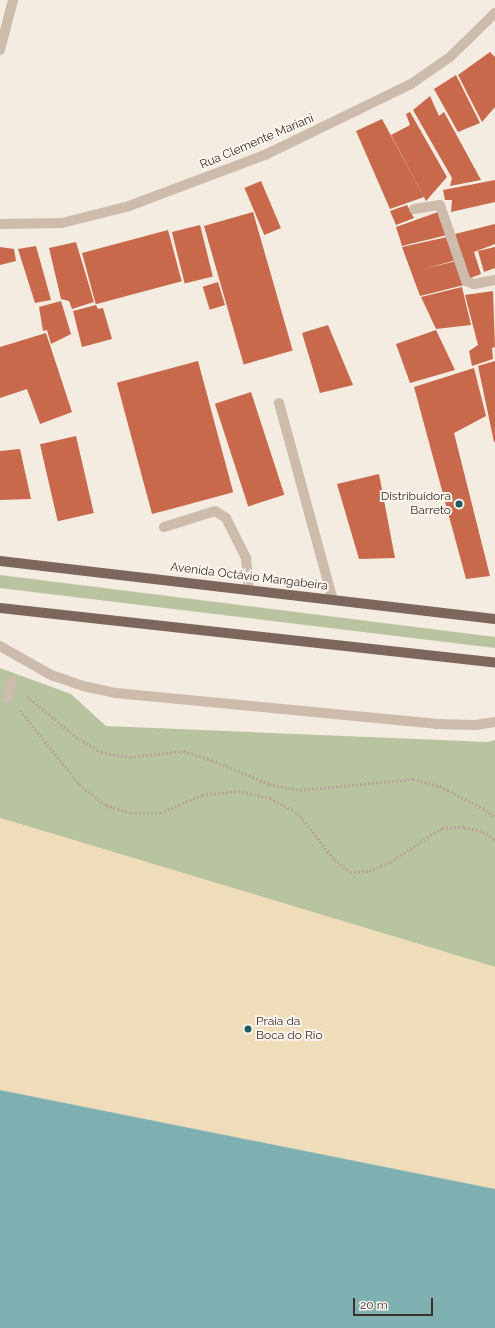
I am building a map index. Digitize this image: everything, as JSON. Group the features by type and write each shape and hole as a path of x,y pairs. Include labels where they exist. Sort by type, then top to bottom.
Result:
{"main road":[{"name":"Avenida Octávio Mangabeira","path":"0,561 495,619"},
{"path":"0,608 495,663"}],"street":[{"path":"0,50 13,0"},
{"name":"Rua Clemente Mariani","path":"0,224 62,223 129,206 267,154 411,84 450,57 495,13"},
{"path":"414,209 440,205 466,281 474,284 495,280"},
{"path":"279,403 333,600"},
{"path":"164,527 215,511 226,518 246,558 249,590"},
{"path":"0,646 51,675 83,686 116,693 436,724 476,725 495,722"},
{"path":"7,698 12,682"}],"path":[{"path":"12,682 76,737 101,752 130,757 184,751 212,760 270,784 300,790 413,779 440,786 486,810 495,818"},
{"path":"7,698 30,720 79,784 106,805 131,813 160,813 202,795 238,791 270,798 298,813 334,859 350,872 369,871 390,862 442,828 464,827 483,831 495,840"}],"green space":[{"path":"0,575 495,637 495,648 0,588"},
{"path":"0,668 71,694 106,726 488,742 495,740 495,967 0,818"}],"sand":[{"name":"Praia da Boca do Rio","path":"0,818 495,967 495,1189 0,1090"}],"water":[{"path":"0,1090 495,1189 495,1328 0,1328"}],"building":[{"path":"490,52 495,57 495,107 482,122 458,75"},
{"path":"456,75 480,123 458,132 434,89"},
{"path":"430,96 439,116 444,112 481,180 450,186 452,178 413,110"},
{"path":"410,112 447,177 426,201 391,135 410,125 406,114"},
{"path":"382,119 424,197 390,209 356,131"},
{"path":"495,180 495,202 451,212 452,200 445,200 443,190"},
{"path":"261,181 281,228 264,235 244,188"},
{"path":"407,205 414,218 396,225 390,211"},
{"path":"253,212 293,350 244,364 204,226"},
{"path":"438,212 447,235 402,246 396,227"},
{"path":"495,224 495,244 474,252 481,274 468,279 455,234"},
{"path":"200,225 213,276 185,283 172,232"},
{"path":"168,230 182,281 96,304 82,253"},
{"path":"447,237 456,260 424,269 456,261 464,285 420,296 402,247"},
{"path":"76,242 94,302 72,309 69,301 61,299 49,248"},
{"path":"36,246 51,300 35,303 18,249"},
{"path":"0,247 14,249 16,261 0,265"},
{"path":"495,247 495,268 484,272 478,251"},
{"path":"218,282 225,305 210,310 203,287"},
{"path":"462,287 471,325 436,329 421,297"},
{"path":"493,291 495,347 492,348 493,359 472,366 469,351 478,345 465,295"},
{"path":"61,301 71,334 51,344 47,330 43,331 39,307"},
{"path":"96,305 98,309 103,308 112,339 82,347 73,311"},
{"path":"328,325 353,385 320,393 302,333"},
{"path":"436,330 455,370 410,383 396,344"},
{"path":"46,333 72,412 40,424 27,389 0,398 0,347"},
{"path":"198,361 233,492 152,514 117,383"},
{"path":"495,361 495,442 494,442 478,366"},
{"name":"Distribuidora Barreto","path":"474,368 486,416 454,433 490,576 466,579 414,387"},
{"path":"251,392 284,495 248,506 215,404"},
{"path":"76,436 94,513 58,521 40,444"},
{"path":"20,449 31,499 0,500 0,451"},
{"path":"379,474 395,558 359,559 337,484"}],"place":[{"name":"Distribuidora Barreto","path":"459,504"},
{"name":"Praia da Boca do Rio","path":"248,1029"}]}
